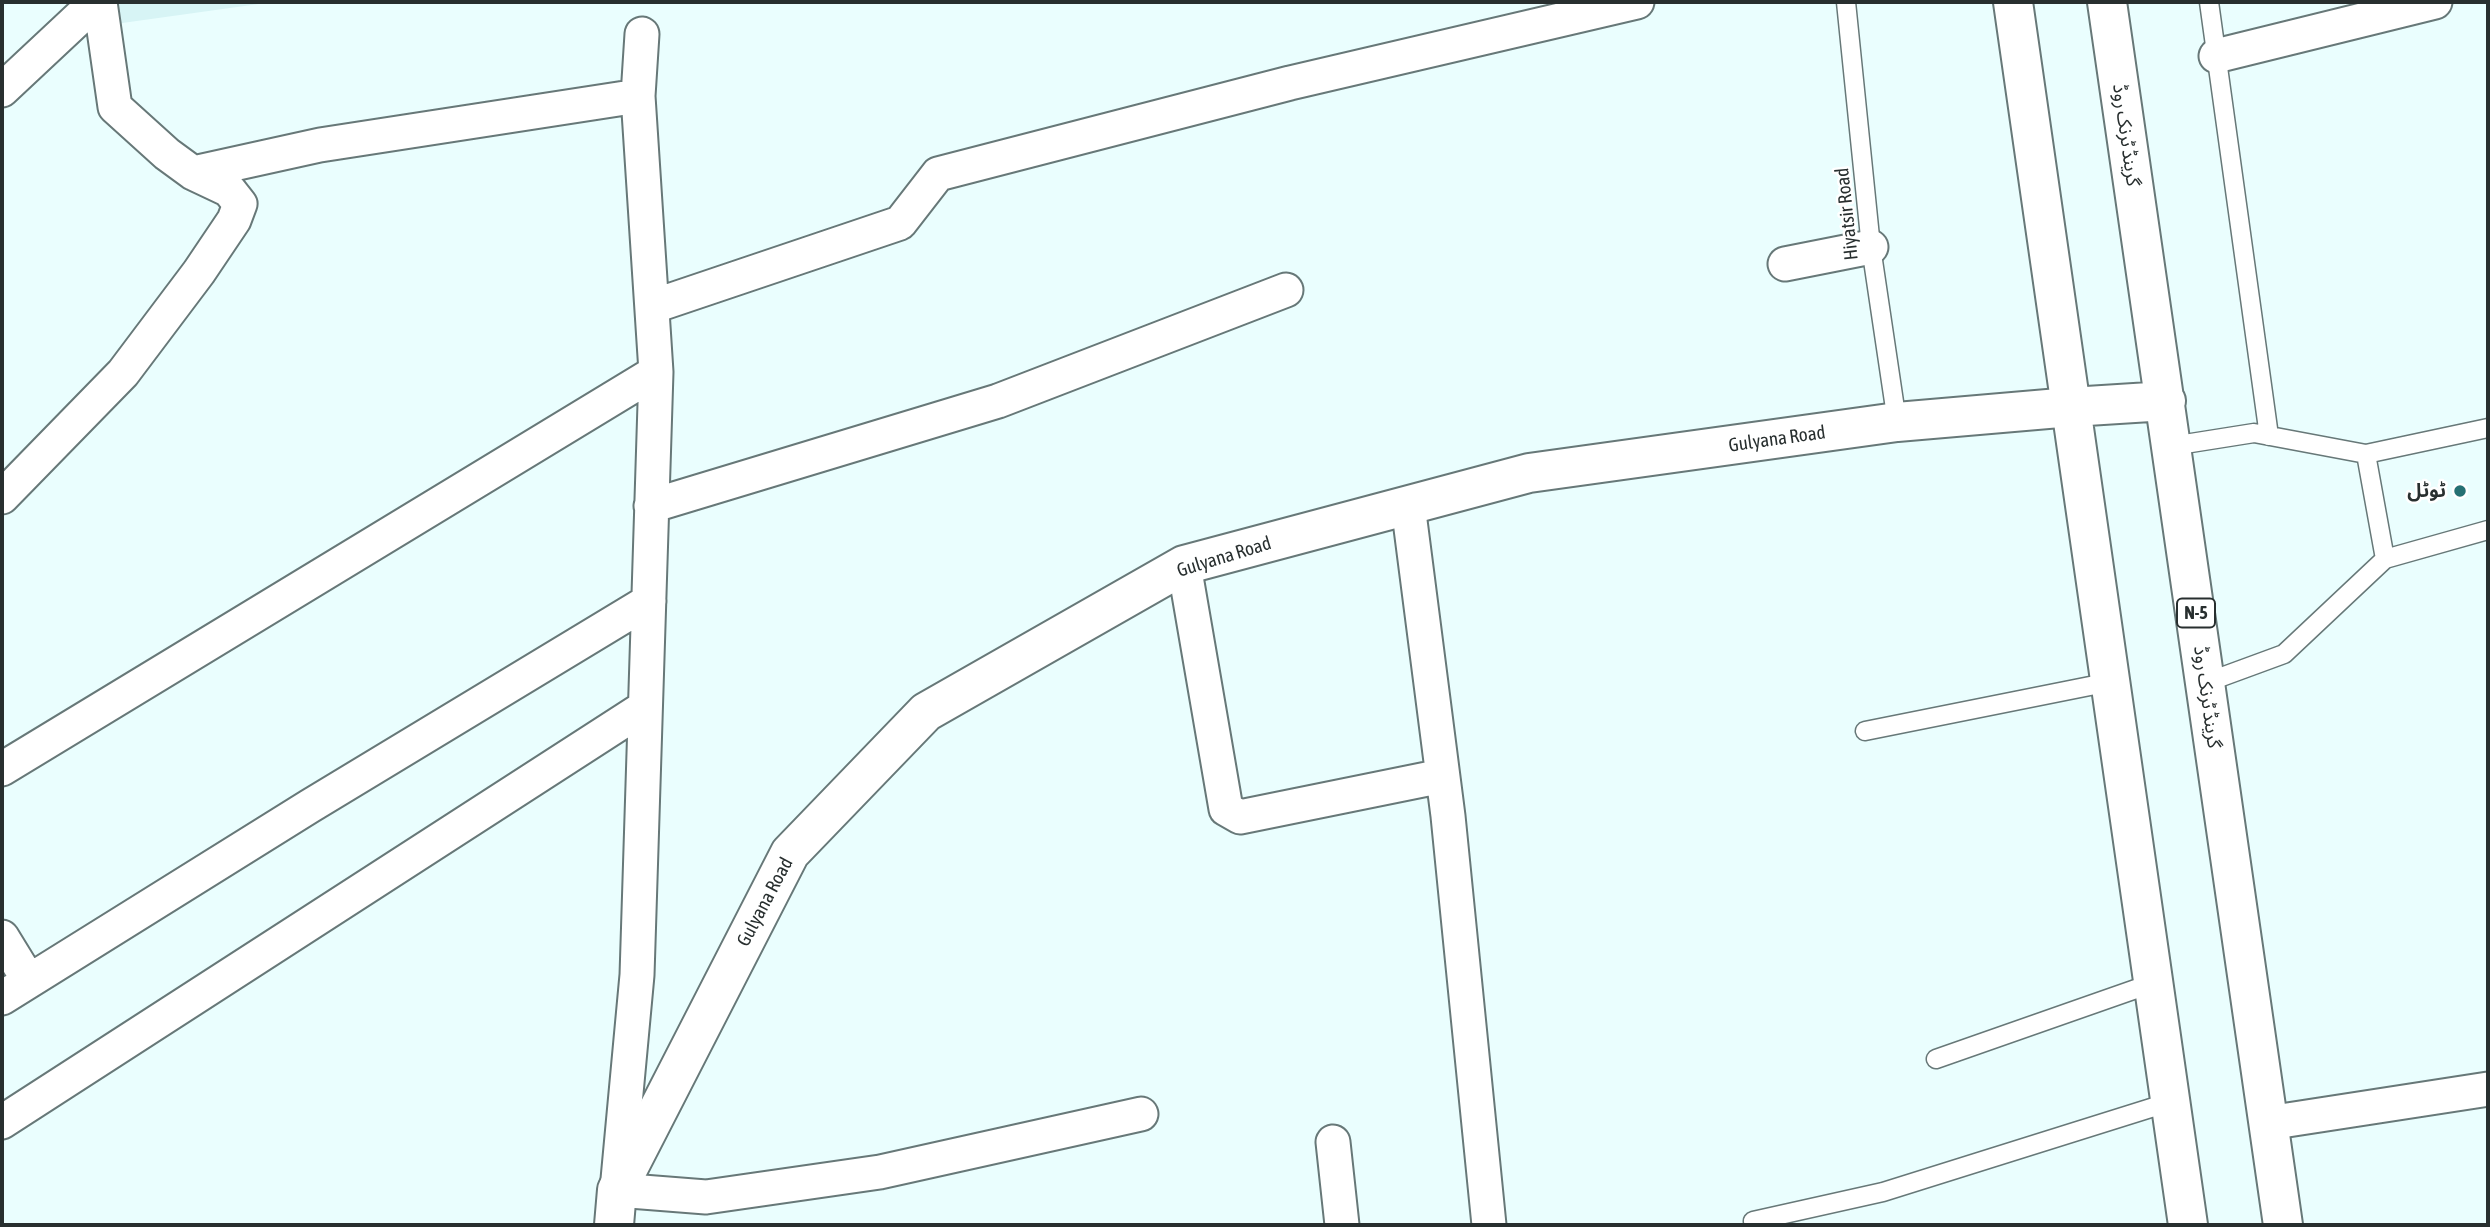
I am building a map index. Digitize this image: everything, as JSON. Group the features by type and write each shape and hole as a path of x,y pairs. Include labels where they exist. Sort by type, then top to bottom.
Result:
{"main road":[{"path":"2013,2 2188,1225"},
{"name":"گرینڈ ٹرنک روڈ","path":"2107,2 2283,1225"},
{"name":"Gulyana Road","path":"615,1208 790,853 926,712 1184,565 1529,473 1897,422 2166,401"}],"street":[{"path":"2,90 98,2"},
{"path":"2,497 123,373 234,220 240,204 229,190 193,173 115,107 98,2"},
{"path":"654,306 900,223 938,174 1290,83 1637,2"},
{"path":"2216,57 2435,2"},
{"path":"642,34 638,96 654,306 656,372 637,975 615,1208 706,1198 880,1172 1141,1114"},
{"path":"193,173 320,145 638,96"},
{"path":"1785,264 1871,247"},
{"path":"651,506 998,401 1286,290"},
{"path":"2,769 656,372"},
{"path":"1408,505 1442,776 1489,1225"},
{"path":"1184,565 1226,809 1240,817 1442,776"},
{"path":"2,937 15,990 310,806 649,601"},
{"path":"2,1122 645,707"},
{"path":"2268,1123 2488,1089"},
{"path":"1333,1142 1342,1225"}],"lane":[{"name":"Hiyatsir Road","path":"1846,2 1871,247 1897,422"},
{"path":"2208,2 2269,436"},
{"path":"2172,446 2254,433 2366,454 2488,428"},
{"path":"2366,454 2385,559"},
{"path":"2205,683 2284,654 2385,559 2488,530"},
{"path":"1865,731 2110,682"},
{"path":"1936,1059 2153,983"},
{"path":"1753,1221 1883,1192 2171,1102"}],"shaded area":[{"path":"104,2 273,2 108,25"}],"place":[{"name":"ٹوٹل","path":"2460,491"}]}
